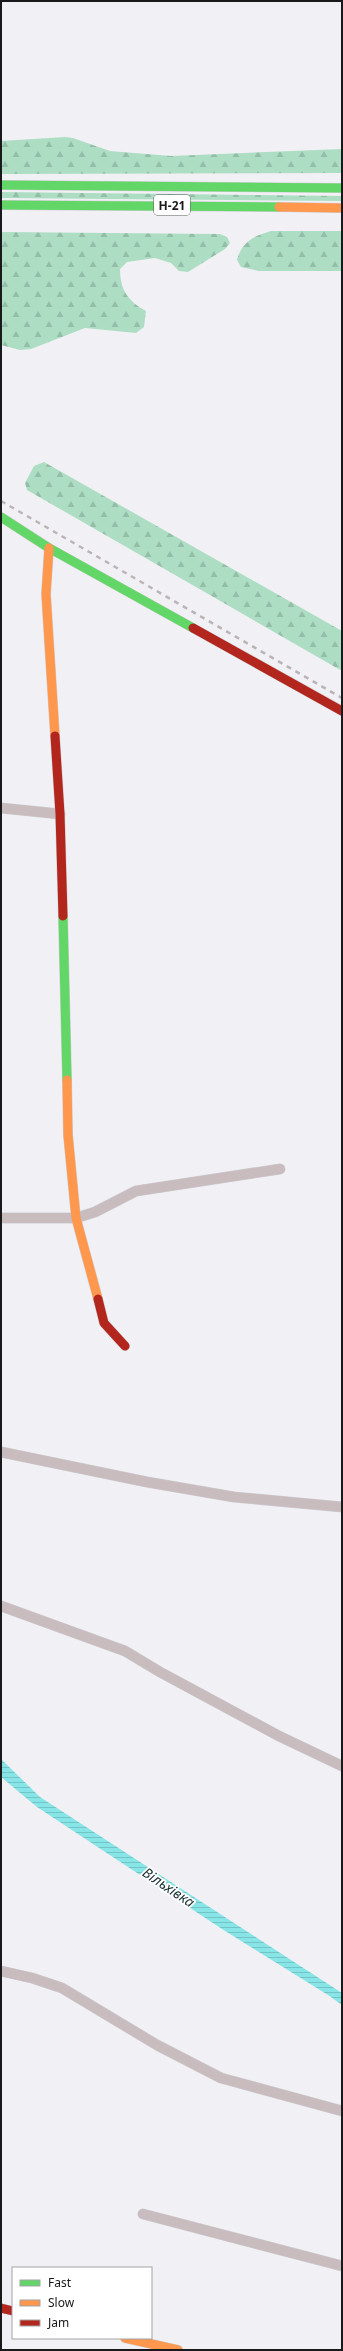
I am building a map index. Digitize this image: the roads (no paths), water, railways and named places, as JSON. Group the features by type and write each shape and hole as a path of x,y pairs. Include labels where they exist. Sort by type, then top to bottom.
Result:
{"street":[{"name":"Н-21","path":"1,185 342,188"},
{"name":"Н-21","path":"1,205 342,208"},
{"path":"2,519 49,548 342,711"},
{"path":"49,548 46,594 60,814 68,1135 76,1218 104,1323 125,1346"},
{"path":"1,808 60,814"},
{"path":"1,1218 76,1218 95,1212 136,1192 280,1169"},
{"path":"1,1452 147,1482 234,1497 342,1507"},
{"path":"1,1606 125,1651 160,1672 279,1736 342,1766"},
{"path":"1,1972 32,1978 62,1988 157,2045 221,2078 342,2111"},
{"path":"143,2214 342,2266"},
{"path":"1,2308 12,2311"},
{"path":"129,2339 178,2350"}],"water":[{"name":"Вільхівка","path":"1,1759 40,1797 342,1993 342,2005 222,1929 37,1807 1,1777"}],"railway":[{"path":"1,501 342,698"}]}
